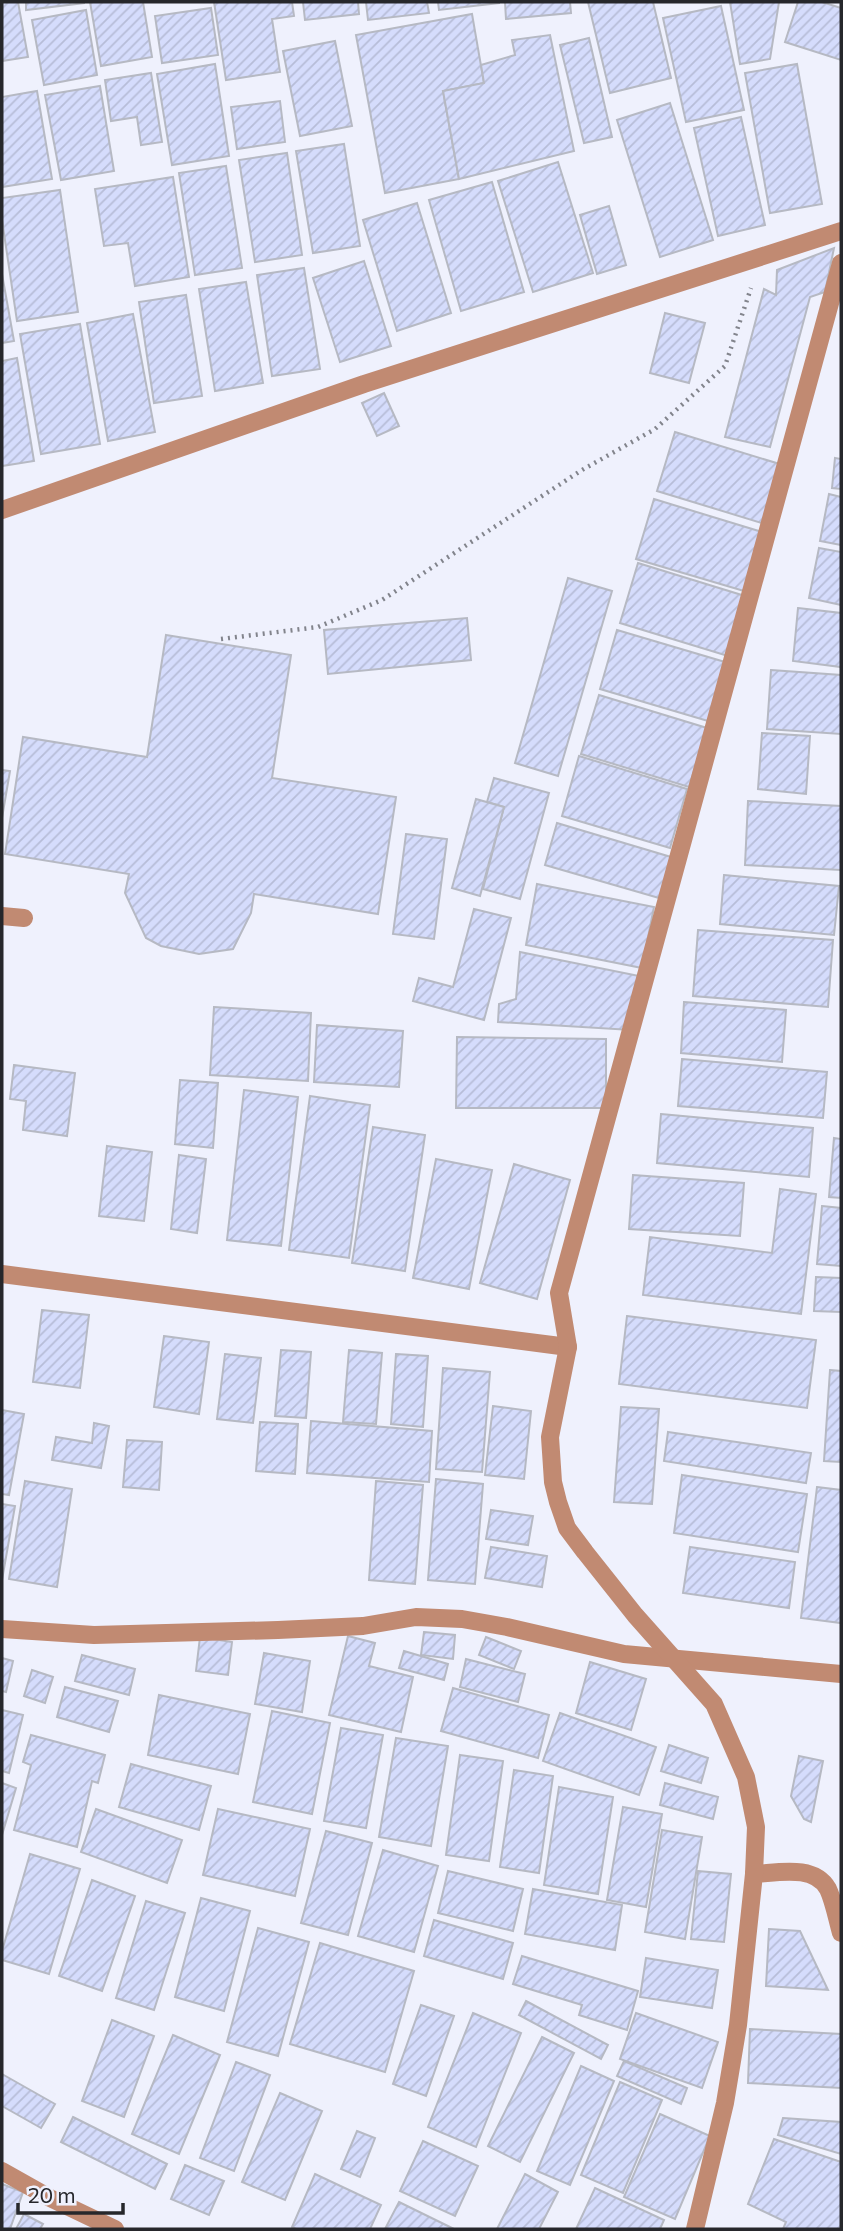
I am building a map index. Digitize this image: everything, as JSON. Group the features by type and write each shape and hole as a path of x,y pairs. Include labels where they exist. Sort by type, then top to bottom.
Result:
{"street":[{"path":"2,510 364,384 841,231"},
{"path":"695,2229 725,2103 738,2025 754,1874 755,1827 746,1777 714,1704 673,1659 585,1552 568,1528 558,1502 553,1482 550,1437 568,1347 559,1293 841,263"},
{"path":"2,916 24,918"},
{"path":"2,1274 568,1347"},
{"path":"2,1629 93,1635 278,1630 363,1626 416,1616 462,1619 507,1627 624,1654 841,1674"},
{"path":"754,1874 806,1873 815,1876 828,1889 841,1933"},
{"path":"2,2171 50,2198 115,2229"}],"path":[{"path":"221,639 318,627 382,600 582,470 655,429 725,366 760,257"}],"building":[{"path":"2,2 18,2 28,57 2,61"},
{"path":"26,2 84,2 84,3 26,10"},
{"path":"90,2 143,2 152,57 101,66"},
{"path":"214,2 292,2 294,16 272,19 280,72 226,80"},
{"path":"303,2 358,2 359,14 305,20"},
{"path":"366,2 427,2 429,13 368,20"},
{"path":"438,2 499,2 499,3 439,10"},
{"path":"505,2 570,2 571,13 506,19"},
{"path":"588,2 653,2 671,78 610,93"},
{"path":"730,2 779,2 770,59 740,64"},
{"path":"798,2 822,2 841,8 841,60 785,42"},
{"path":"721,6 744,110 686,122 663,18"},
{"path":"211,8 218,55 162,63 155,16"},
{"path":"86,10 97,75 44,85 32,20"},
{"path":"472,14 484,83 443,91 459,179 385,193 356,35"},
{"path":"550,35 574,151 459,179 443,91 484,83 481,65 515,55 512,40"},
{"path":"589,38 612,137 584,143 560,45"},
{"path":"335,41 352,126 300,136 283,51"},
{"path":"215,64 229,156 172,165 157,74"},
{"path":"797,64 822,204 770,213 745,73"},
{"path":"151,73 162,142 141,145 137,117 111,121 105,80"},
{"path":"100,86 114,171 61,180 45,95"},
{"path":"37,91 52,179 2,187 2,97"},
{"path":"280,101 285,142 237,149 231,107"},
{"path":"670,103 713,240 660,257 617,120"},
{"path":"741,117 765,225 718,236 694,128"},
{"path":"344,144 360,246 313,253 296,151"},
{"path":"287,153 302,255 255,262 239,160"},
{"path":"558,162 593,273 533,292 498,181"},
{"path":"226,166 242,268 195,275 179,173"},
{"path":"173,177 189,277 135,286 128,243 104,246 95,189"},
{"path":"492,182 524,292 461,311 429,200"},
{"path":"60,190 78,312 17,321 2,220 2,198"},
{"path":"417,203 451,313 397,331 363,220"},
{"path":"609,206 626,265 597,274 580,215"},
{"path":"834,248 825,292 810,297 770,447 725,437 764,289 776,295 777,270"},
{"path":"364,261 391,346 340,362 313,278"},
{"path":"304,268 320,369 272,376 257,275"},
{"path":"2,274 14,341 2,343"},
{"path":"246,282 263,383 215,391 199,289"},
{"path":"186,295 202,396 154,403 139,302"},
{"path":"665,313 705,323 689,383 650,373"},
{"path":"133,314 155,432 108,441 87,323"},
{"path":"80,324 100,444 41,454 20,334"},
{"path":"17,358 34,461 2,466 2,361"},
{"path":"384,393 399,426 377,436 362,403"},
{"path":"675,432 783,465 765,524 657,491"},
{"path":"835,458 841,459 841,489 832,488"},
{"path":"829,494 841,497 841,545 820,541"},
{"path":"654,499 762,532 744,591 636,559"},
{"path":"819,548 841,552 841,605 809,598"},
{"path":"638,563 745,596 728,656 620,623"},
{"path":"568,578 612,591 558,776 515,763"},
{"path":"798,608 841,613 841,667 793,661"},
{"path":"467,618 471,660 328,674 324,630"},
{"path":"617,630 725,662 708,721 600,689"},
{"path":"166,635 291,655 272,778 396,797 378,914 254,894 251,913 233,949 199,954 161,946 146,938 125,893 129,874 5,854 23,737 147,757"},
{"path":"771,670 841,675 841,734 767,729"},
{"path":"599,695 707,728 689,787 581,754"},
{"path":"762,733 810,736 806,794 758,789"},
{"path":"579,756 687,789 670,848 562,816"},
{"path":"2,770 10,771 2,818"},
{"path":"494,778 549,793 520,899 483,889 504,807 487,802"},
{"path":"476,799 504,807 480,896 452,888"},
{"path":"748,801 841,806 841,870 745,865"},
{"path":"557,823 671,857 659,898 545,865"},
{"path":"406,834 447,839 434,939 393,934"},
{"path":"724,875 839,886 834,935 720,924"},
{"path":"537,884 654,907 642,968 526,945"},
{"path":"474,909 511,918 484,1020 413,1001 419,978 453,987"},
{"path":"698,930 833,940 828,1007 693,996"},
{"path":"520,952 644,977 631,1030 498,1022 499,1004 516,999"},
{"path":"684,1002 786,1010 782,1062 681,1053"},
{"path":"214,1007 311,1013 308,1081 210,1075"},
{"path":"317,1025 403,1031 399,1087 314,1082"},
{"path":"457,1037 606,1039 606,1108 456,1108"},
{"path":"682,1059 827,1072 823,1118 678,1106"},
{"path":"14,1065 75,1073 67,1136 23,1130 26,1101 10,1099"},
{"path":"180,1080 218,1083 213,1148 175,1144"},
{"path":"244,1090 298,1097 281,1246 227,1240"},
{"path":"310,1096 370,1105 349,1258 289,1250"},
{"path":"661,1114 813,1128 809,1177 657,1163"},
{"path":"373,1127 425,1135 405,1271 352,1263"},
{"path":"834,1138 841,1139 841,1198 829,1197"},
{"path":"107,1146 152,1152 144,1221 99,1216"},
{"path":"179,1155 206,1159 197,1233 171,1229"},
{"path":"436,1159 492,1170 469,1289 413,1278"},
{"path":"514,1164 570,1180 537,1299 480,1283"},
{"path":"633,1175 744,1183 740,1236 629,1229"},
{"path":"780,1189 816,1194 801,1314 643,1295 650,1237 772,1253"},
{"path":"822,1206 841,1208 841,1266 817,1264"},
{"path":"816,1277 841,1278 841,1312 814,1311"},
{"path":"42,1310 89,1315 80,1388 33,1382"},
{"path":"627,1316 816,1340 807,1408 619,1384"},
{"path":"164,1336 209,1342 199,1414 154,1407"},
{"path":"281,1350 311,1352 306,1418 275,1416"},
{"path":"349,1350 382,1353 376,1424 343,1422"},
{"path":"225,1354 261,1358 253,1423 217,1419"},
{"path":"396,1354 428,1356 423,1427 391,1424"},
{"path":"443,1368 490,1372 482,1472 436,1469"},
{"path":"830,1370 841,1371 841,1462 824,1461"},
{"path":"493,1406 531,1411 524,1479 485,1475"},
{"path":"621,1407 659,1409 652,1504 614,1502"},
{"path":"2,1410 24,1414 9,1495 2,1494"},
{"path":"311,1421 432,1431 429,1482 307,1473"},
{"path":"260,1422 298,1424 295,1474 256,1471"},
{"path":"94,1423 109,1426 101,1468 52,1460 56,1437 92,1443"},
{"path":"668,1432 811,1453 806,1483 664,1461"},
{"path":"127,1440 162,1442 159,1490 123,1487"},
{"path":"682,1475 807,1494 798,1552 674,1533"},
{"path":"436,1479 483,1484 475,1584 428,1580"},
{"path":"25,1481 72,1489 57,1587 9,1579"},
{"path":"376,1481 423,1485 415,1584 369,1580"},
{"path":"817,1487 841,1490 841,1623 801,1618"},
{"path":"2,1504 15,1506 2,1580"},
{"path":"491,1510 533,1516 528,1545 486,1539"},
{"path":"491,1547 547,1556 542,1587 485,1578"},
{"path":"690,1547 795,1562 789,1608 683,1593"},
{"path":"424,1632 455,1635 453,1659 421,1655"},
{"path":"348,1636 375,1643 369,1666 413,1677 401,1732 329,1715"},
{"path":"200,1637 232,1642 228,1675 196,1671"},
{"path":"486,1637 521,1651 514,1669 479,1655"},
{"path":"404,1651 448,1664 444,1680 399,1668"},
{"path":"264,1653 310,1661 302,1712 255,1704"},
{"path":"82,1655 135,1669 129,1695 75,1681"},
{"path":"2,1658 13,1661 6,1692 2,1691"},
{"path":"466,1659 525,1674 518,1702 460,1687"},
{"path":"590,1662 646,1679 631,1730 576,1713"},
{"path":"32,1670 53,1677 45,1703 24,1696"},
{"path":"65,1687 118,1701 109,1732 57,1717"},
{"path":"453,1688 549,1715 538,1758 441,1731"},
{"path":"159,1695 250,1714 238,1774 148,1755"},
{"path":"2,1710 23,1715 9,1773 2,1771"},
{"path":"272,1711 330,1723 312,1814 253,1802"},
{"path":"560,1713 656,1747 639,1795 543,1761"},
{"path":"341,1728 383,1735 366,1828 324,1821"},
{"path":"31,1735 105,1755 98,1783 92,1781 77,1847 14,1830 31,1765 23,1762"},
{"path":"396,1738 448,1746 431,1846 379,1837"},
{"path":"669,1745 708,1758 701,1783 661,1771"},
{"path":"460,1755 503,1761 489,1861 446,1855"},
{"path":"799,1756 823,1761 811,1822 804,1819 791,1796"},
{"path":"131,1764 211,1786 199,1830 119,1807"},
{"path":"514,1770 553,1776 539,1873 500,1867"},
{"path":"2,1783 16,1788 2,1835"},
{"path":"665,1783 718,1797 713,1819 660,1805"},
{"path":"559,1787 613,1797 598,1894 544,1885"},
{"path":"623,1807 662,1814 646,1907 607,1900"},
{"path":"96,1809 182,1840 167,1883 81,1852"},
{"path":"218,1809 310,1829 295,1896 203,1875"},
{"path":"662,1830 702,1837 685,1939 645,1932"},
{"path":"326,1831 372,1843 348,1935 301,1923"},
{"path":"383,1850 438,1866 414,1952 358,1936"},
{"path":"30,1854 80,1869 49,1974 2,1960 2,1951"},
{"path":"448,1871 523,1889 513,1931 438,1913"},
{"path":"698,1871 731,1874 724,1942 691,1939"},
{"path":"92,1880 135,1896 102,1991 59,1976"},
{"path":"533,1889 622,1905 615,1950 525,1934"},
{"path":"201,1898 250,1911 224,2011 175,1997"},
{"path":"146,1901 185,1913 154,2010 116,1998"},
{"path":"434,1920 513,1943 503,1979 424,1956"},
{"path":"258,1928 309,1942 278,2056 227,2042"},
{"path":"769,1929 800,1931 828,1990 766,1986"},
{"path":"320,1943 414,1971 385,2072 290,2044"},
{"path":"522,1956 638,1991 627,2030 579,2015 582,2005 513,1984"},
{"path":"646,1958 718,1970 712,2008 640,1997"},
{"path":"526,2001 608,2045 601,2059 519,2015"},
{"path":"421,2005 454,2016 426,2096 393,2084"},
{"path":"473,2013 521,2033 476,2147 428,2127"},
{"path":"636,2013 718,2042 702,2088 620,2059"},
{"path":"112,2020 154,2036 124,2117 82,2101"},
{"path":"750,2029 841,2034 841,2088 748,2083"},
{"path":"173,2035 220,2055 179,2154 132,2134"},
{"path":"542,2037 574,2053 520,2162 488,2146"},
{"path":"624,2061 687,2088 681,2104 617,2076"},
{"path":"236,2062 270,2075 234,2171 200,2158"},
{"path":"581,2066 614,2081 570,2185 537,2171"},
{"path":"2,2074 55,2104 41,2128 2,2106"},
{"path":"620,2082 662,2100 623,2193 581,2175"},
{"path":"280,2093 322,2111 285,2200 242,2182"},
{"path":"660,2114 710,2136 675,2219 624,2197"},
{"path":"73,2117 167,2164 155,2189 61,2142"},
{"path":"783,2118 841,2122 841,2154 778,2135"},
{"path":"357,2131 375,2138 360,2177 341,2169"},
{"path":"774,2139 841,2162 841,2229 783,2229 786,2222 748,2204"},
{"path":"423,2141 478,2166 455,2216 400,2191"},
{"path":"185,2165 224,2181 209,2215 171,2199"},
{"path":"315,2174 381,2205 370,2229 292,2227"},
{"path":"525,2174 558,2192 539,2229 497,2229"},
{"path":"2,2184 23,2192 10,2229 2,2229"},
{"path":"595,2188 664,2220 660,2229 576,2229"},
{"path":"399,2202 454,2229 385,2229"},
{"path":"24,2214 43,2224 40,2229 16,2229"}]}
